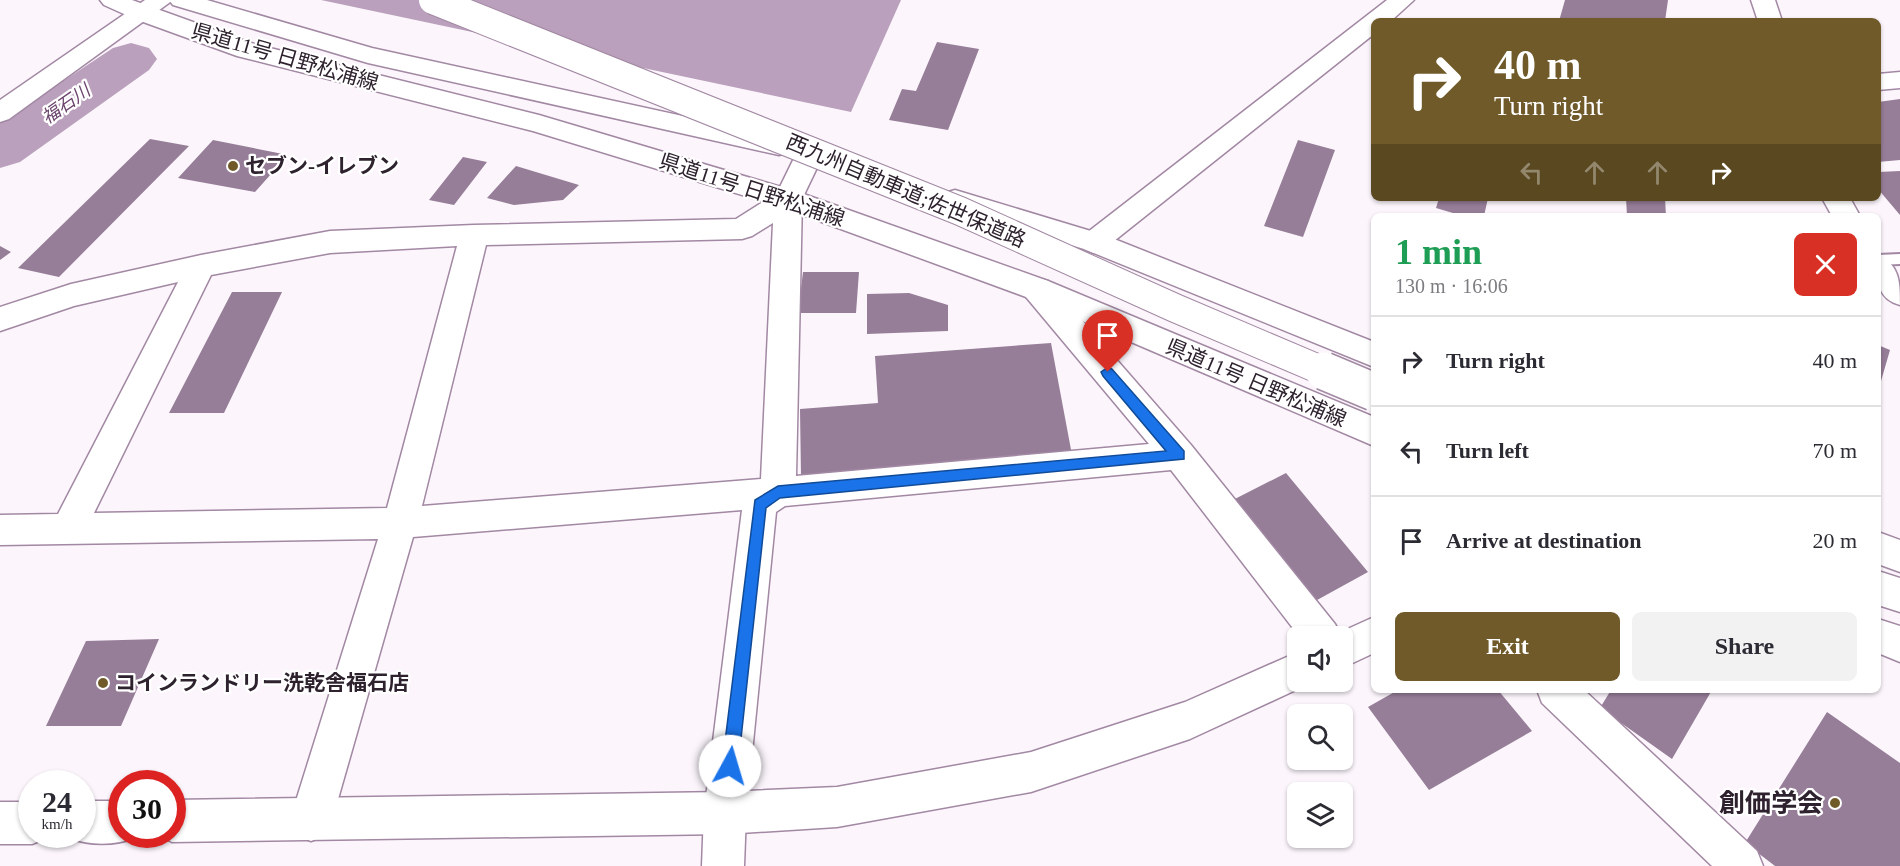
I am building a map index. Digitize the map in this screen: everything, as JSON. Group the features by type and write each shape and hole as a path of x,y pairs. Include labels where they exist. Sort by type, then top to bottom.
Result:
{"main road":[{"name":"県道11号 日野松浦線","path":"112,0 152,7 246,50 539,124 788,199 1037,289 1371,431"},
{"name":"県道11号 日野松浦線","path":"181,0 368,55 810,153 1094,242 1371,355"},
{"name":"西九州自動車道;佐世保道路","path":"433,0 960,211 1175,308 1371,391"},
{"path":"1380,18 1402,0"},
{"path":"1763,0 1769,18"},
{"path":"0,113 152,7"},
{"path":"1094,242 1371,25"},
{"path":"1881,82 1900,80"},
{"path":"778,492 788,199 810,153"},
{"path":"0,319 71,295 201,266 330,242 474,235 742,229 788,199"},
{"path":"311,820 400,523 474,235"},
{"path":"68,529 201,266"},
{"path":"1881,271 1900,294"},
{"path":"1037,289 1179,455 1314,626"},
{"path":"0,530 400,523 778,492 1179,455"},
{"path":"723,866 725,813 760,505 778,492"},
{"path":"1881,549 1900,556"},
{"path":"1881,589 1900,595"},
{"path":"1353,644 1371,636"},
{"path":"1881,637 1900,644"},
{"path":"186,822 725,813 837,807 1031,772 1190,720 1287,675"},
{"path":"1559,693 1742,866"},
{"path":"0,823 18,823"}],"lane":[{"path":"1881,260 1900,259"}],"shaded area":[{"path":"321,0 901,0 851,112"}],"building":[{"path":"1565,0 1668,0 1665,18 1560,18"},
{"path":"937,42 979,49 948,130 889,120 902,89 916,91"},
{"path":"1900,99 1900,160 1881,162 1881,102"},
{"path":"150,139 189,146 59,277 18,268"},
{"name":"セブン-イレブン","path":"213,140 288,155 255,192 178,178"},
{"path":"1298,140 1335,150 1303,237 1264,226"},
{"path":"463,157 487,162 454,205 429,200"},
{"path":"516,166 579,185 563,200 514,205 487,198"},
{"path":"1900,171 1900,215 1881,193 1881,172"},
{"path":"1438,201 1487,201 1485,213 1453,213 1436,208"},
{"path":"1626,201 1665,201 1666,213 1627,213"},
{"path":"0,246 11,252 0,260"},
{"path":"803,272 859,272 856,313 798,313"},
{"path":"232,292 282,292 224,413 169,413"},
{"path":"909,293 948,305 948,331 867,334 867,294"},
{"path":"1051,343 1072,455 801,477 800,409 878,403 875,356"},
{"path":"1881,346 1890,350 1881,381"},
{"path":"1286,473 1368,572 1308,605 1227,503"},
{"name":"コインランドリー洗乾舎福石店","path":"159,639 121,726 46,726 86,641"},
{"path":"1393,693 1500,693 1532,731 1429,790 1368,707"},
{"path":"1609,693 1710,693 1672,759 1600,708"},
{"name":"創価学会","path":"1827,712 1900,763 1900,866 1775,866 1745,843"}],"waterway":[{"name":"福石川","path":"0,149 131,59"}],"place":[{"name":"セブン-イレブン","path":"233,166"},
{"name":"コインランドリー洗乾舎福石店","path":"103,683"},
{"name":"創価学会","path":"1835,803"}],"route":[{"path":"730,766 760,505 778,492 1179,455 1108,372"}]}
